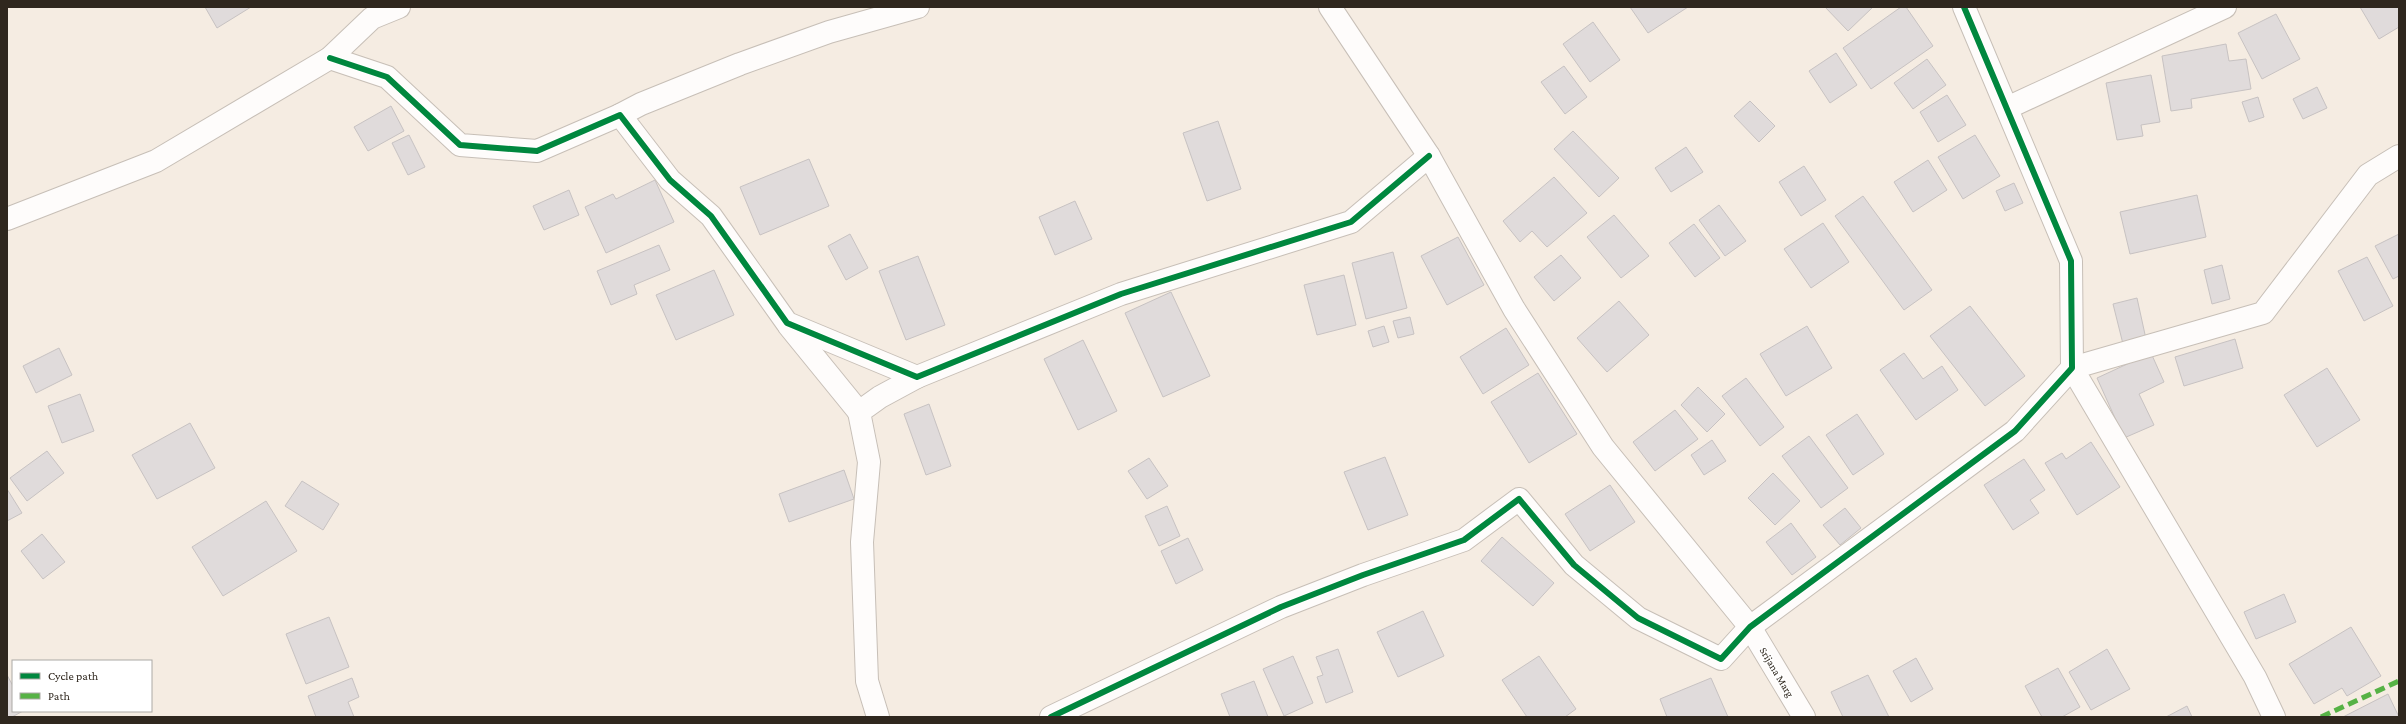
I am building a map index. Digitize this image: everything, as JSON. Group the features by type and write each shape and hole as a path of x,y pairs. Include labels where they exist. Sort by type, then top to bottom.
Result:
{"street":[{"path":"7,219 156,161 330,58 372,18 399,7"},
{"path":"330,58 387,77 460,145 537,151 620,115 641,104 733,67 829,32 918,7"},
{"name":"Srijana Marg","path":"1330,7 1429,156 1514,310 1603,447 1750,627 1804,717"},
{"path":"1964,7 2071,261 2072,368 2255,677 2274,717"},
{"path":"2006,108 2226,7"},
{"path":"620,115 670,180 710,216 787,323 859,412 869,462 862,542 867,681 878,717"},
{"path":"859,412 880,397 917,377 1121,294 1351,222 1429,156"},
{"path":"1051,717 1281,607 1363,575 1464,540 1519,499 1574,565 1638,618 1721,659 1750,627 2015,431 2072,368 2263,313 2368,175 2399,156"},
{"path":"787,323 917,377"}],"building":[{"path":"205,7 251,7 217,28"},
{"path":"1630,7 1688,7 1648,33"},
{"path":"1825,7 1873,7 1848,31"},
{"path":"1901,7 1906,7 1933,46 1871,89 1843,48"},
{"path":"2360,7 2399,7 2399,27 2379,39"},
{"path":"2276,14 2300,59 2262,79 2238,33"},
{"path":"1593,22 1620,60 1590,82 1563,44"},
{"path":"2226,44 2229,61 2246,59 2251,89 2191,99 2192,108 2171,111 2162,56"},
{"path":"1836,53 1857,85 1830,103 1809,71"},
{"path":"1927,59 1946,85 1913,109 1894,83"},
{"path":"1564,66 1587,97 1565,114 1541,82"},
{"path":"2151,75 2160,122 2141,125 2143,136 2117,140 2106,83"},
{"path":"2317,87 2327,108 2303,119 2293,99"},
{"path":"1947,95 1966,125 1938,142 1920,112"},
{"path":"2258,97 2264,117 2249,122 2242,102"},
{"path":"1750,101 1775,126 1759,142 1734,116"},
{"path":"391,106 404,131 368,151 354,127"},
{"path":"1218,121 1241,189 1207,201 1183,133"},
{"path":"1573,131 1619,178 1599,197 1554,149"},
{"path":"409,135 425,167 408,175 392,143"},
{"path":"1975,135 2000,176 1963,199 1938,157"},
{"path":"1686,147 1703,172 1671,192 1655,168"},
{"path":"809,159 829,206 760,235 740,187"},
{"path":"1928,160 1947,190 1913,212 1894,182"},
{"path":"1804,166 1826,200 1801,216 1779,182"},
{"path":"1554,177 1587,213 1547,247 1532,231 1520,242 1503,221"},
{"path":"655,180 674,222 606,253 585,207 613,194 616,199"},
{"path":"2014,183 2023,203 2005,211 1996,191"},
{"path":"569,190 579,215 544,230 533,206"},
{"path":"2197,195 2206,237 2130,254 2120,212"},
{"path":"1863,196 1932,290 1904,310 1835,216"},
{"path":"1075,201 1092,239 1055,255 1039,217"},
{"path":"1719,205 1746,241 1725,256 1699,220"},
{"path":"1614,215 1649,256 1621,278 1587,237"},
{"path":"1823,223 1849,262 1811,288 1784,249"},
{"path":"1694,224 1720,258 1695,277 1669,243"},
{"path":"850,234 868,268 846,280 828,246"},
{"path":"2399,234 2399,276 2393,279 2375,246"},
{"path":"1458,237 1484,285 1447,305 1421,256"},
{"path":"659,245 670,270 634,285 637,294 611,305 597,271"},
{"path":"1393,252 1407,308 1366,319 1352,263"},
{"path":"1561,255 1581,278 1554,301 1534,277"},
{"path":"918,256 945,325 906,340 879,271"},
{"path":"2367,257 2393,306 2364,321 2338,271"},
{"path":"2222,265 2230,299 2212,304 2204,270"},
{"path":"714,270 734,315 676,340 656,295"},
{"path":"1344,275 1356,325 1317,335 1304,285"},
{"path":"1171,292 1210,376 1163,397 1125,313"},
{"path":"2137,298 2146,339 2123,344 2113,304"},
{"path":"1619,301 1649,335 1607,372 1577,338"},
{"path":"1970,306 2025,376 1985,406 1930,336"},
{"path":"1410,317 1414,334 1398,338 1393,321"},
{"path":"1384,326 1389,342 1373,347 1368,331"},
{"path":"1807,326 1832,368 1786,396 1760,354"},
{"path":"1506,328 1529,365 1483,394 1460,357"},
{"path":"2235,339 2243,368 2184,386 2175,357"},
{"path":"1083,340 1117,411 1078,430 1044,359"},
{"path":"59,348 72,375 36,393 23,366"},
{"path":"1904,353 1923,379 1942,366 1958,390 1916,420 1880,370"},
{"path":"2151,353 2164,382 2139,394 2154,425 2124,438 2097,378"},
{"path":"2327,368 2360,420 2317,447 2284,395"},
{"path":"1538,373 1577,434 1529,463 1491,402"},
{"path":"1746,378 1784,427 1760,446 1722,396"},
{"path":"1698,387 1725,414 1707,432 1681,405"},
{"path":"80,394 94,431 62,443 48,406"},
{"path":"929,404 951,466 926,475 904,414"},
{"path":"1675,410 1698,439 1655,471 1633,442"},
{"path":"1857,414 1884,454 1853,475 1826,435"},
{"path":"190,423 215,468 157,499 132,455"},
{"path":"1809,436 1848,488 1821,508 1782,456"},
{"path":"1712,440 1726,461 1704,475 1691,455"},
{"path":"2091,442 2120,487 2077,515 2045,463 2062,453 2066,459"},
{"path":"47,451 64,473 27,501 10,478"},
{"path":"1385,457 1408,515 1368,530 1344,472"},
{"path":"1149,458 1168,486 1147,499 1128,471"},
{"path":"2024,459 2045,490 2030,500 2039,513 2013,530 1984,485"},
{"path":"844,470 854,499 789,522 779,494"},
{"path":"1773,473 1800,501 1775,525 1748,498"},
{"path":"302,481 339,504 323,530 285,506"},
{"path":"1610,485 1635,522 1590,551 1565,514"},
{"path":"7,489 22,513 7,521"},
{"path":"266,501 297,551 223,596 192,547"},
{"path":"1167,506 1180,536 1159,546 1145,516"},
{"path":"1845,508 1861,528 1840,545 1823,525"},
{"path":"1791,523 1816,557 1792,575 1766,542"},
{"path":"42,534 65,562 43,579 21,551"},
{"path":"1502,537 1554,583 1533,606 1481,561"},
{"path":"1188,538 1203,570 1176,584 1161,551"},
{"path":"2284,594 2296,622 2256,639 2244,612"},
{"path":"1423,611 1444,656 1398,677 1377,632"},
{"path":"329,617 349,667 306,684 286,634"},
{"path":"2351,627 2381,676 2347,696 2342,688 2314,704 2289,664"},
{"path":"1338,649 1353,692 1326,703 1317,677 1323,675 1316,657"},
{"path":"2107,649 2130,689 2091,710 2069,672"},
{"path":"1293,656 1313,703 1284,716 1263,669"},
{"path":"1539,656 1576,709 1565,717 1527,717 1502,680"},
{"path":"1916,658 1933,689 1911,702 1893,671"},
{"path":"2058,668 2080,707 2062,717 2042,717 2025,686"},
{"path":"7,675 12,684 12,712 21,712 12,717 7,717"},
{"path":"1868,675 1889,717 1843,717 1831,692"},
{"path":"352,678 359,697 348,702 354,717 316,717 308,696"},
{"path":"1711,678 1728,717 1667,717 1660,699"},
{"path":"1254,681 1268,717 1230,717 1221,694"},
{"path":"2388,694 2399,717 2343,717"},
{"path":"2187,706 2192,717 2166,717"}],"marked path":[{"path":"2321,717 2399,681"}],"cycle path":[{"path":"1051,717 1281,607 1363,575 1464,540 1519,499 1574,565 1638,618 1721,659 1750,627 2015,431 2072,368 2071,261 1964,7"},
{"path":"330,58 387,77 460,145 537,151 620,115 670,180 711,216 787,323 917,377 1121,294 1351,222 1429,156"}]}
